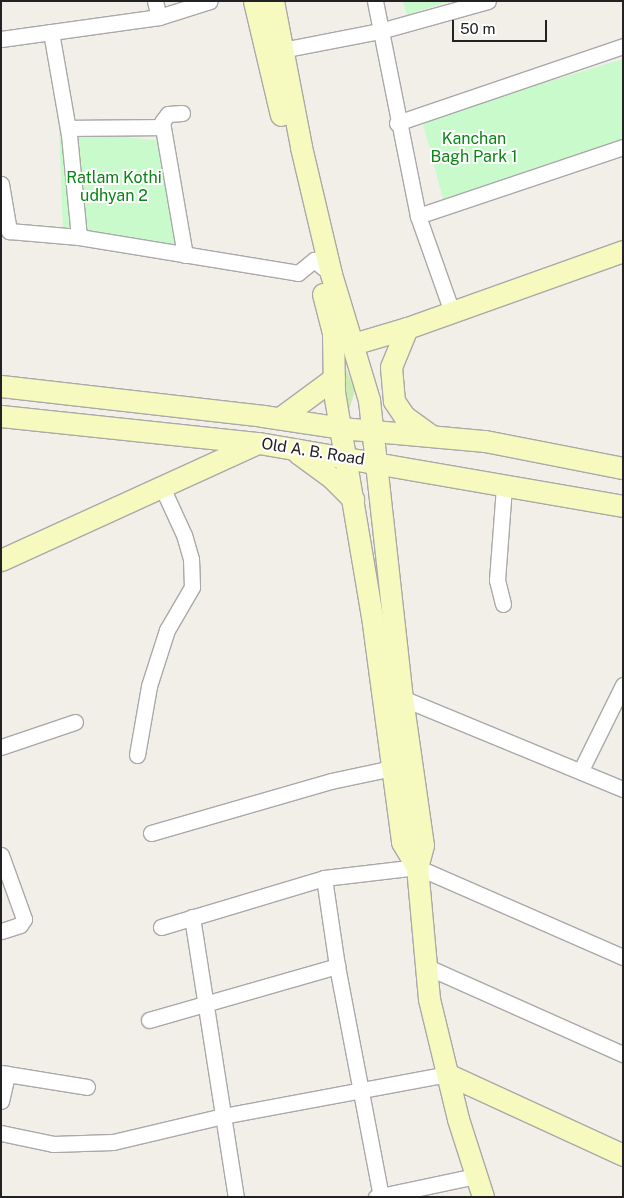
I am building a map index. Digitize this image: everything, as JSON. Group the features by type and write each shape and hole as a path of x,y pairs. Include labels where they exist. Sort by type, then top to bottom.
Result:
{"main road":[{"path":"254,1 314,260 333,333 334,378 402,842 417,867"},
{"path":"273,1 301,147 331,274 353,344 374,430 402,698 423,845 417,867 429,999 447,1074 482,1197"},
{"path":"333,333 353,344 407,328 623,251"},
{"path":"407,328 391,367 394,401 404,416 430,435"},
{"path":"280,418 334,378"},
{"name":"Old A. B. Road","path":"1,386 280,418 342,428 485,441 623,468"},
{"name":"Old A. B. Road","path":"1,416 259,443 623,506"},
{"path":"1,560 259,443"},
{"path":"292,449 332,478 353,499"},
{"path":"447,1074 623,1155"}],"street":[{"path":"155,1 158,17"},
{"path":"1,39 158,17 210,1"},
{"path":"375,1 418,216 452,312"},
{"path":"282,50 380,31 467,4 488,1"},
{"path":"51,32 68,128 79,237"},
{"path":"398,123 623,46"},
{"path":"182,113 164,116 162,127 185,255"},
{"path":"68,128 162,127"},
{"path":"418,216 623,147"},
{"path":"1,184 9,230 79,237 298,273 314,260 331,274"},
{"path":"503,604 497,580 504,486"},
{"path":"138,755 149,686 167,630 192,587 191,558 184,535 162,487"},
{"path":"581,770 623,685"},
{"path":"402,698 623,788"},
{"path":"1,747 75,722"},
{"path":"151,833 331,781 392,768"},
{"path":"1,855 24,920 20,925 1,931"},
{"path":"160,927 324,878 417,867 623,957"},
{"path":"324,878 337,966 379,1196 476,1176"},
{"path":"192,917 236,1197"},
{"path":"149,1020 337,966"},
{"path":"425,966 623,1054"},
{"path":"1,1100 4,1073 87,1087"},
{"path":"1,1133 74,1145 114,1142 223,1116 360,1092 447,1074"}],"green space":[{"path":"403,1 450,1 407,15"},
{"name":"Kanchan Bagh Park 1","path":"623,59 623,142 444,203 422,120"},
{"name":"Ratlam Kothi udhyan 2","path":"59,130 165,141 180,247 63,233"},
{"path":"342,360 355,390 347,417 341,394"}]}
